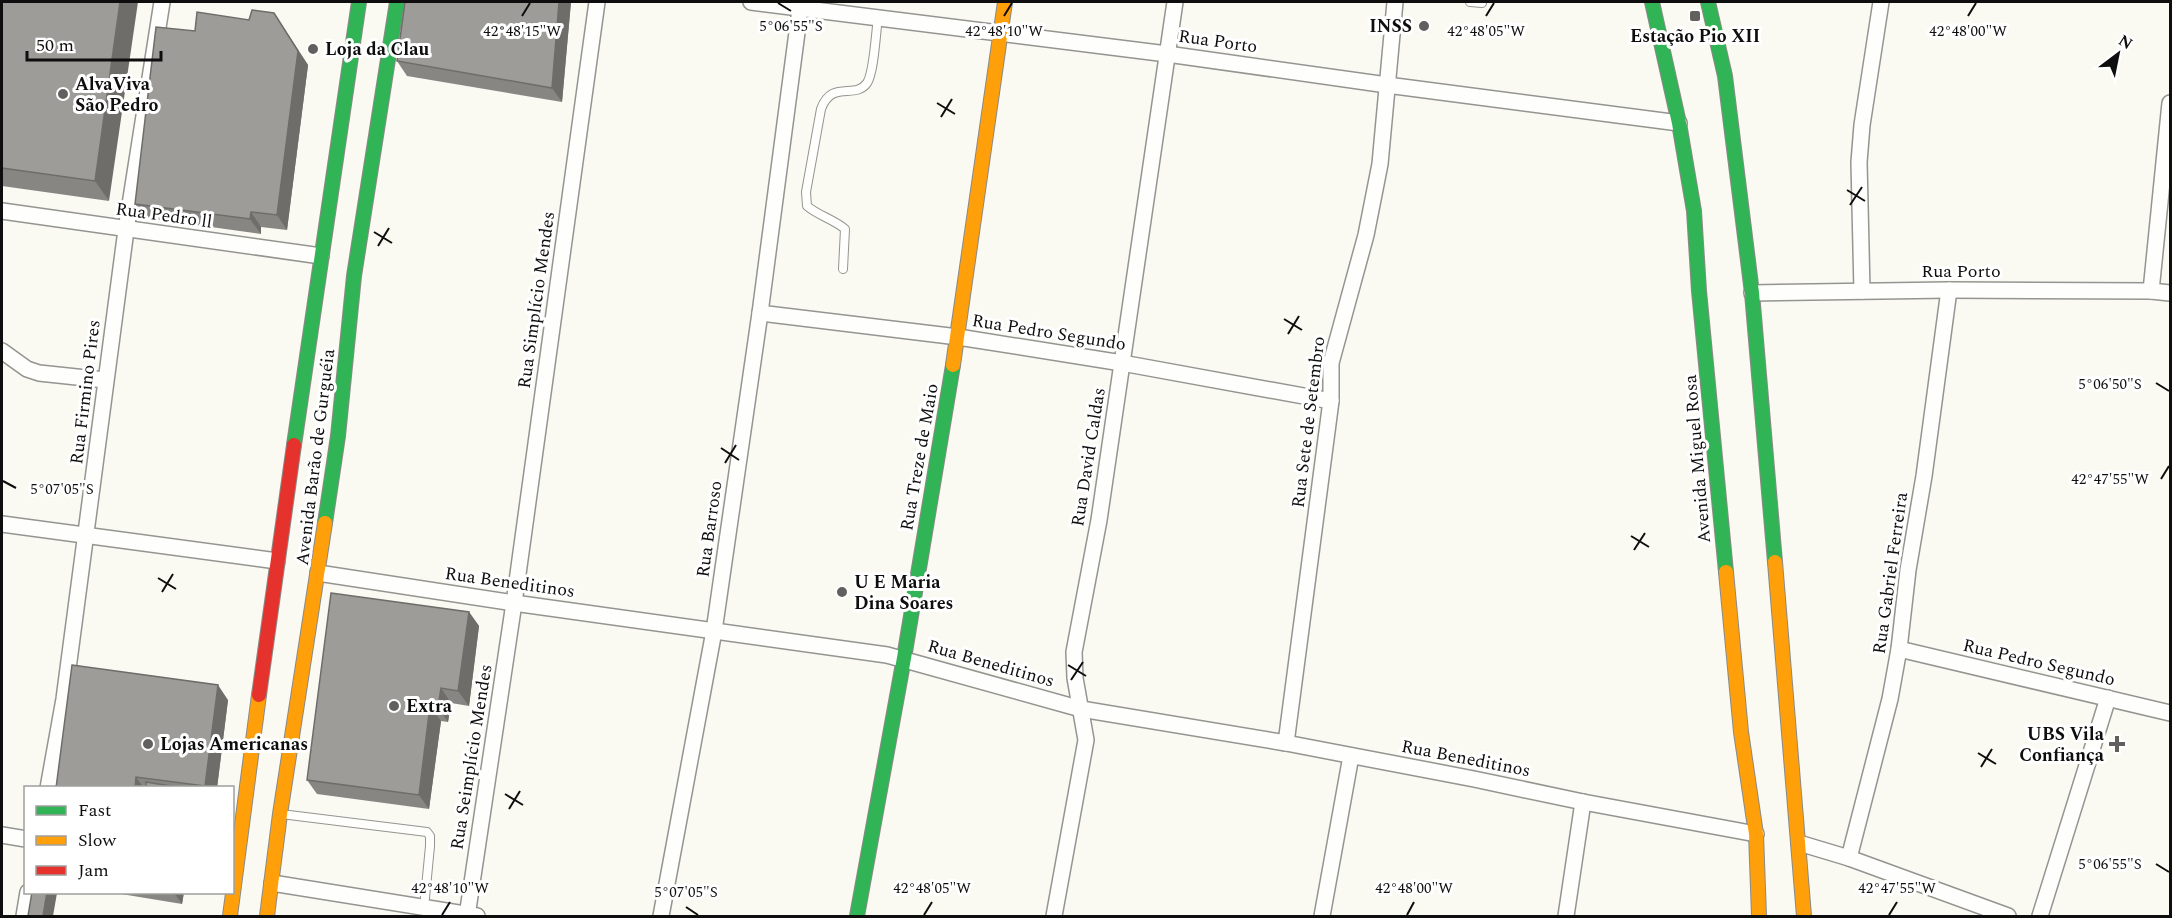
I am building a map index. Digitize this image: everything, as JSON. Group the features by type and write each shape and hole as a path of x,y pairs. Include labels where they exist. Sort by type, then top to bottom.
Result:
{"main road":[{"name":"Avenida Barão de Gurguéia","path":"234,869 359,2"},
{"name":"Avenida Barão de Gurguéia","path":"267,916 280,814 338,436 354,276 396,2"},
{"name":"Rua Treze de Maio","path":"857,916 904,658 958,337 1005,2"},
{"name":"Avenida Miguel Rosa","path":"1652,2 1694,211 1700,302 1741,732 1756,834 1759,916"},
{"path":"1707,2 1725,76 1752,293 1804,916"},
{"name":"Avenida Barão de Gurguéia","path":"230,916 232,894"}],"street":[{"name":"Rua Firmino Pires","path":"48,786 64,699 126,230 162,2"},
{"name":"Rua Simplício Mendes","path":"514,603 597,2"},
{"name":"Rua Porto","path":"751,2 800,5 1678,123"},
{"name":"Rua David Caldas","path":"1054,916 1086,740 1075,678 1074,652 1099,520 1175,2"},
{"name":"Rua Sete de Setembro","path":"1286,743 1331,401 1331,363 1366,235 1380,164 1395,2"},
{"path":"1862,291 1859,162 1862,125 1881,2"},
{"name":"Rua Barroso","path":"661,916 714,631 760,313 800,5"},
{"path":"2151,291 2170,103"},
{"name":"Rua Pedro ll","path":"2,211 321,256"},
{"name":"Rua Porto","path":"1752,293 1949,290 2170,293"},
{"name":"Rua Gabriel Ferreira","path":"1849,858 1890,699 1899,649 1908,570 1924,476 1949,290"},
{"name":"Rua Pedro Segundo","path":"760,313 958,337 1122,363 1331,401"},
{"path":"2,351 27,369 39,373 105,380"},
{"path":"2,524 277,561"},
{"name":"Rua Beneditinos","path":"318,573 904,658 1081,709 1286,743 1756,834"},
{"name":"Rua Seimplício Mendes","path":"470,916 514,603"},
{"name":"Rua Pedro Segundo","path":"1899,649 2170,712"},
{"path":"2040,916 2108,698"},
{"path":"1322,916 1351,756"},
{"path":"1566,916 1583,802"},
{"path":"2,835 24,839"},
{"path":"1799,843 1849,858 2008,916"},
{"path":"272,883 470,916"},
{"path":"24,916 28,894"}],"lane":[{"path":"1470,2 1482,3"},
{"path":"843,269 845,229 807,206 806,192 825,98 837,91 858,90 866,85 870,76 878,17"},
{"path":"280,814 427,832 430,836 430,846 424,908"}],"building":[{"name":"AlvaViva São Pedro","path":"2,2 120,2 95,181 2,168"},
{"path":"405,2 559,2 552,88 397,61"},
{"path":"252,10 274,13 298,51 277,215 251,212 250,219 135,204 156,27 195,31 197,12 249,20"},
{"path":"331,593 469,612 458,691 441,688 438,707 430,706 419,795 307,780"},
{"name":"Lojas Americanas","path":"72,665 218,685 205,786 136,777 135,786 56,786"},
{"path":"146,782 171,786 146,786"},
{"path":"32,894 47,894 43,916 28,916"}],"traffic: fast":[{"path":"294,445 359,2"},
{"path":"325,523 338,436 354,276 397,2"},
{"path":"1652,2 1679,123 1694,211 1699,291 1726,572"},
{"path":"1708,2 1725,76 1752,293 1775,562"},
{"path":"857,916 904,658 953,365"}],"traffic: slow":[{"path":"953,365 1005,2"},
{"path":"267,916 280,814 325,523"},
{"path":"1775,562 1804,916"},
{"path":"1726,572 1741,732 1756,834 1759,916"},
{"path":"234,886 259,695"},
{"path":"230,916 233,894"}],"traffic: jam":[{"path":"259,695 294,445"}],"place":[{"name":"Estação Pio XII","path":"1695,16"},
{"name":"INSS","path":"1424,26"},
{"name":"Loja da Clau","path":"313,49"},
{"name":"AlvaViva São Pedro","path":"63,94"},
{"name":"U E Maria Dina Soares","path":"842,592"},
{"name":"Extra","path":"394,706"},
{"name":"Lojas Americanas","path":"148,744"},
{"name":"UBS Vila Confiança","path":"2117,744"}]}
